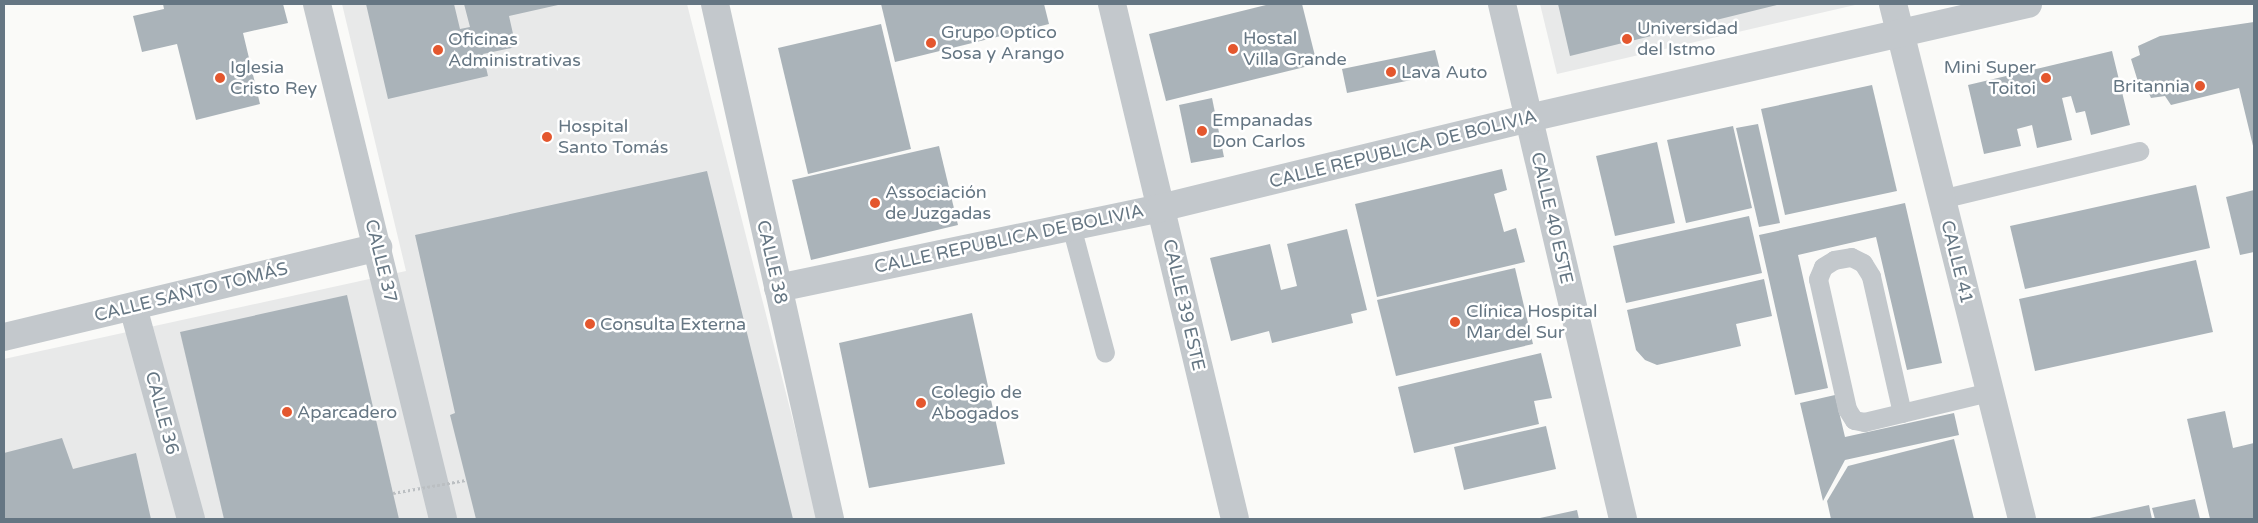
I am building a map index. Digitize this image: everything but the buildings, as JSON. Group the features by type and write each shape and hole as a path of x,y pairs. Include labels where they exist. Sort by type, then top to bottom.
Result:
{"street":[{"name":"CALLE 37","path":"318,4 443,519"},
{"name":"CALLE 38","path":"715,4 830,519"},
{"name":"CALLE 39 ESTE","path":"1112,4 1235,519"},
{"name":"CALLE 40 ESTE","path":"1502,4 1623,519"},
{"name":"CALLE 41","path":"1892,4 2022,519"},
{"name":"CALLE REPUBLICA DE BOLIVIA","path":"778,288 1160,208 1529,118 2028,4"},
{"name":"CALLE SANTO TOMÁS","path":"4,334 133,307 378,246"},
{"name":"CALLE 36","path":"133,307 190,519"}],"lane":[{"path":"1941,199 2139,151"},
{"path":"1071,226 1105,354"},
{"path":"1902,413 1871,276 1863,263 1851,257 1834,260 1823,267 1818,279 1847,409 1854,420 1864,422 1902,413 1989,392"}],"path":[{"path":"393,493 466,480"}],"shaded area":[{"name":"Hospital Santo Tomás","path":"342,4 687,4 818,519 4,519 4,359 406,271"},
{"name":"Universidad del Istmo","path":"1540,4 1855,4 1855,5 1557,74"}],"place":[{"name":"Universidad del Istmo","path":"1627,39"},
{"name":"Grupo Optico Sosa y Arango","path":"931,43"},
{"name":"Hostal Villa Grande","path":"1233,49"},
{"name":"Oficinas Administrativas","path":"438,50"},
{"name":"Lava Auto","path":"1391,72"},
{"name":"Iglesia Cristo Rey","path":"220,78"},
{"name":"Mini Super Toitoi","path":"2046,78"},
{"name":"Britannia","path":"2200,86"},
{"name":"Empanadas Don Carlos","path":"1202,131"},
{"name":"Hospital Santo Tomás","path":"547,137"},
{"name":"Associación de Juzgadas","path":"875,203"},
{"name":"Clínica Hospital Mar del Sur","path":"1455,322"},
{"name":"Consulta Externa","path":"590,324"},
{"name":"Colegio de Abogados","path":"921,403"},
{"name":"Aparcadero","path":"287,412"}]}
